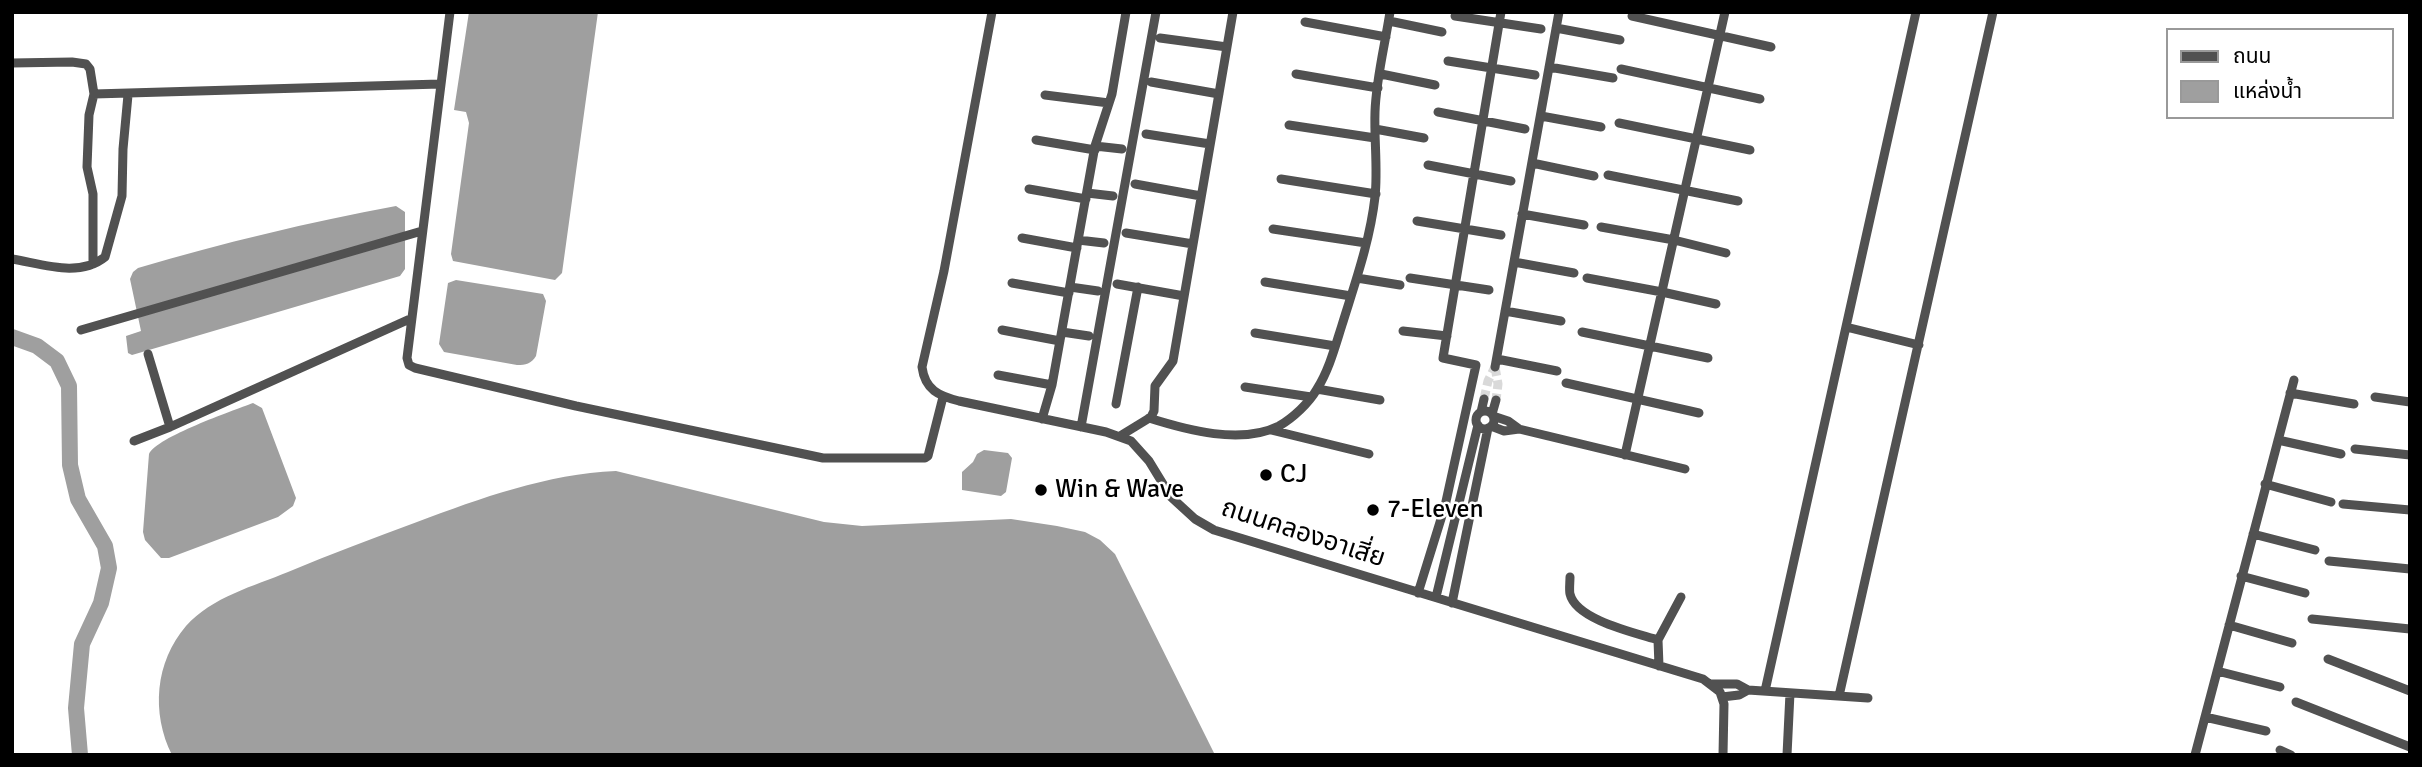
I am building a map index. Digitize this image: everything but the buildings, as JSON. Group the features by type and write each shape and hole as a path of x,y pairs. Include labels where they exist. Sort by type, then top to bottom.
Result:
{"street":[{"path":"450,12 407,358 409,365 576,406 823,458 928,456 943,397 925,383 922,368 944,271 992,12"},
{"path":"1042,419 1052,385 1095,148 1109,103 1126,12"},
{"path":"1081,427 1156,12"},
{"path":"1120,436 1149,418 1154,411 1155,386 1173,361 1233,12"},
{"path":"1418,593 1445,506 1476,365 1443,358 1501,12"},
{"path":"1557,371 1496,363 1559,12"},
{"path":"1626,454 1725,12"},
{"path":"1765,691 1916,12"},
{"path":"1839,696 1993,12"},
{"path":"1455,16 1541,29"},
{"path":"1632,16 1771,47"},
{"path":"1149,418 1212,432 1236,434 1269,429 1292,416 1314,393 1335,346 1357,278 1376,194 1375,111 1389,17 1442,32"},
{"path":"1305,22 1386,37"},
{"path":"1556,28 1620,40"},
{"path":"1160,38 1227,47"},
{"path":"1448,61 1535,75"},
{"path":"12,63 72,62 86,64 89,69 94,94 89,115 87,167 93,194 93,264"},
{"path":"1549,67 1613,78"},
{"path":"1621,69 1760,99"},
{"path":"1296,74 1378,88"},
{"path":"1381,74 1435,85"},
{"path":"1151,82 1219,94"},
{"path":"94,94 440,84"},
{"path":"12,259 68,268 93,264 105,257 121,206 128,94"},
{"path":"1045,95 1109,103"},
{"path":"1438,112 1525,129"},
{"path":"1541,116 1601,127"},
{"path":"1619,123 1749,150"},
{"path":"1289,125 1424,138"},
{"path":"1146,134 1210,144"},
{"path":"1036,140 1122,149"},
{"path":"1532,163 1594,176"},
{"path":"1428,165 1511,181"},
{"path":"1608,174 1738,201"},
{"path":"1282,178 1376,194"},
{"path":"1135,184 1201,195"},
{"path":"1029,189 1086,196 1113,196"},
{"path":"1522,214 1584,225"},
{"path":"1417,221 1501,235"},
{"path":"1601,227 1674,240 1726,253"},
{"path":"1273,229 1366,243"},
{"path":"81,330 422,231"},
{"path":"1126,233 1193,244"},
{"path":"1022,238 1078,244 1104,243"},
{"path":"1514,262 1574,273"},
{"path":"1357,278 1400,285"},
{"path":"1410,278 1489,290"},
{"path":"1587,278 1716,304"},
{"path":"1265,282 1351,296"},
{"path":"1012,283 1098,291"},
{"path":"1117,284 1184,296"},
{"path":"1116,404 1138,287"},
{"path":"1505,311 1561,321"},
{"path":"134,441 170,428 412,318"},
{"path":"1846,327 1919,345"},
{"path":"1002,330 1089,336"},
{"path":"1403,331 1447,336"},
{"path":"1582,332 1708,358"},
{"path":"1255,333 1335,346"},
{"path":"148,354 170,428"},
{"path":"998,375 1052,385"},
{"path":"2195,755 2294,380"},
{"path":"1566,383 1638,397 1699,413"},
{"path":"1245,387 1380,400"},
{"path":"2290,393 2354,404"},
{"name":"ถนนคลองอาเสี่ย","path":"943,397 1120,436 1139,448 1171,497 1183,510 1214,530 1703,679 1720,692 1722,697"},
{"path":"2375,397 2410,402"},
{"path":"1436,597 1478,425 1476,417 1481,412 1484,399"},
{"path":"1452,603 1496,400"},
{"path":"1481,412 1488,412 1491,421"},
{"path":"1478,425 1483,428 1491,421 1508,421 1518,429 1685,469"},
{"path":"1269,429 1369,454"},
{"path":"2278,440 2341,454"},
{"path":"2355,449 2410,455"},
{"path":"2265,484 2331,502"},
{"path":"2343,504 2410,510"},
{"path":"2253,534 2315,550"},
{"path":"2329,561 2410,569"},
{"path":"2241,576 2305,593"},
{"path":"1570,578 1570,596 1579,608 1601,621 1658,640"},
{"path":"1660,666 1658,640 1681,597"},
{"path":"2312,619 2410,629"},
{"path":"2229,625 2292,643"},
{"path":"2328,659 2410,691"},
{"path":"2217,671 2280,687"},
{"path":"1710,684 1737,684 1748,690 1868,698"},
{"path":"1723,755 1725,715 1722,697 1739,695 1748,690"},
{"path":"1787,755 1790,693"},
{"path":"2296,702 2410,747"},
{"path":"2205,717 2266,731"},
{"path":"2280,750 2291,755"}],"water":[{"path":"469,12 598,12 562,273 555,280 453,261 451,254 469,123 466,112 454,110"},
{"path":"396,206 405,212 405,269 400,276 132,355 128,353 126,336 141,331 130,279 138,268 266,234"},
{"path":"456,280 543,294 546,301 536,356 532,361 517,365 444,352 439,344 448,283"},
{"path":"253,403 262,408 296,498 293,506 278,517 169,558 161,558 145,540 143,532 149,454 155,447 180,433"},
{"path":"984,450 1008,453 1012,458 1006,492 1001,496 962,490 962,472 977,454"},
{"path":"616,471 824,522 862,526 1011,519 1085,532 1100,540 1115,554 1215,755 172,755 161,722 159,705 162,672 176,640 186,626 208,607 234,593 320,559 490,496 565,477"}],"waterway":[{"path":"12,337 37,346 57,361 69,386 70,465 78,499 105,546 109,568 101,603 82,644 76,708 80,755"}],"tunnel":[{"path":"1495,367 1498,384 1496,400"},
{"path":"1484,399 1495,367"}],"place":[{"name":"CJ","path":"1266,475"},
{"name":"Win & Wave","path":"1041,490"},
{"name":"7-Eleven","path":"1373,510"}]}
